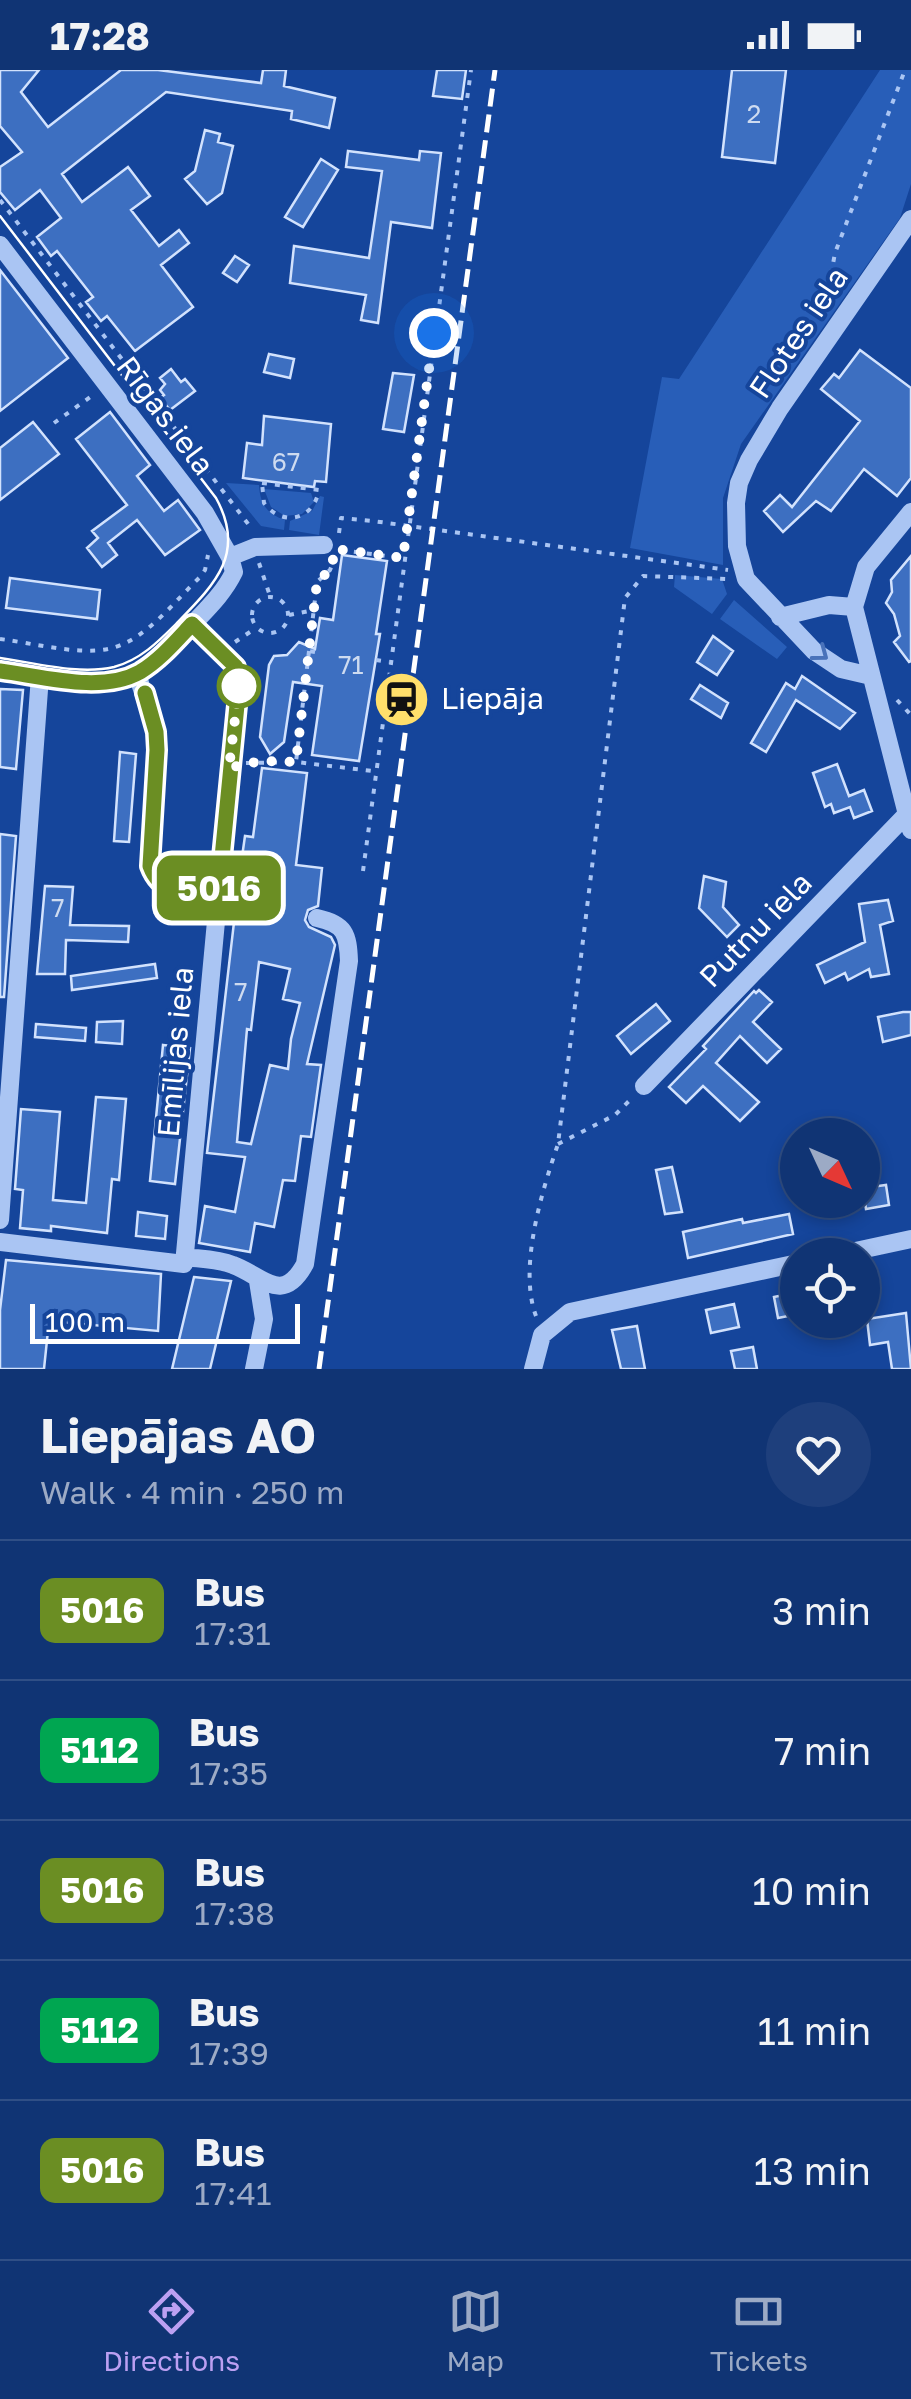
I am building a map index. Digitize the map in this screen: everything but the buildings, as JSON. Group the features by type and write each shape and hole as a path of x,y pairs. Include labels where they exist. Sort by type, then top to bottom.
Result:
{"street":[{"name":"Flotes iela","path":"746,579 737,546 739,483 780,408 911,219"},
{"name":"Rīgas iela","path":"0,246 205,513 230,556"},
{"path":"909,822 854,607 866,568 911,512"},
{"path":"0,671 93,682 137,674 168,650 228,584 234,572 230,556 255,547 331,540"},
{"path":"746,579 814,651 841,669 871,676"},
{"path":"780,617 829,604 854,607"},
{"name":"Emīlijas iela","path":"185,1260 240,675 192,624"},
{"path":"137,674 156,732 150,866 154,878 163,888 180,894 218,898"},
{"path":"0,1220 40,676"},
{"name":"Putnu iela","path":"644,1086 909,822"},
{"path":"0,1242 230,1264 258,1282 285,1286 297,1280 306,1264 349,962 348,941 341,928 316,918"},
{"path":"880,1246 911,1239"},
{"path":"533,1369 542,1335 570,1312 780,1268"},
{"path":"254,1369 264,1319 258,1282"}],"path":[{"path":"362,871 471,70"},
{"path":"822,322 835,253 905,70"},
{"path":"0,200 220,486"},
{"path":"54,423 96,392"},
{"path":"262,483 319,490 309,511 288,519 278,517 264,503 262,483"},
{"path":"331,540 341,518 722,570"},
{"path":"286,530 288,519"},
{"path":"0,639 108,649 147,630 205,570 208,542"},
{"path":"296,762 312,651 317,582 330,570 336,549 403,558"},
{"path":"542,1335 529,1299 533,1247 542,1190 558,1144 625,598 643,576 746,579"},
{"path":"270,596 283,602 287,622 269,634 256,628 251,615 256,602 270,596"},
{"path":"288,615 314,610"},
{"path":"228,647 256,628"},
{"path":"376,660 390,662"},
{"path":"889,692 911,715"},
{"path":"229,768 260,761 375,772"},
{"path":"558,1144 615,1115 644,1086"}],"shaded area":[{"path":"880,70 911,70 911,184 900,218 741,444 723,498 723,565 630,548 662,377 679,379"},
{"path":"226,483 259,485 266,507 285,520 284,530 261,526"},
{"path":"264,489 311,493 314,502 302,514 285,516 271,507"},
{"path":"320,496 324,497 319,535 289,530 290,521 312,511"},
{"path":"675,575 722,579 727,594 712,614 674,587"},
{"path":"734,600 787,647 777,659 720,619"}],"tram line":[{"path":"0,216 216,498 228,536 227,552 214,582 162,637 132,660 114,667 86,670 0,658"}],"railway":[{"path":"319,1369 495,70"}],"bus line":[{"name":"5016","path":"0,671 93,682 115,680 137,674 168,650 192,624 236,667 240,675 218,898 180,894 163,888 154,878 150,866 157,750 145,693"}],"place":[{"name":"Liepāja","path":"402,699"}],"route":[{"path":"239,686 229,768 260,761 296,762 317,582 330,570 336,549 403,558 434,333"}]}
